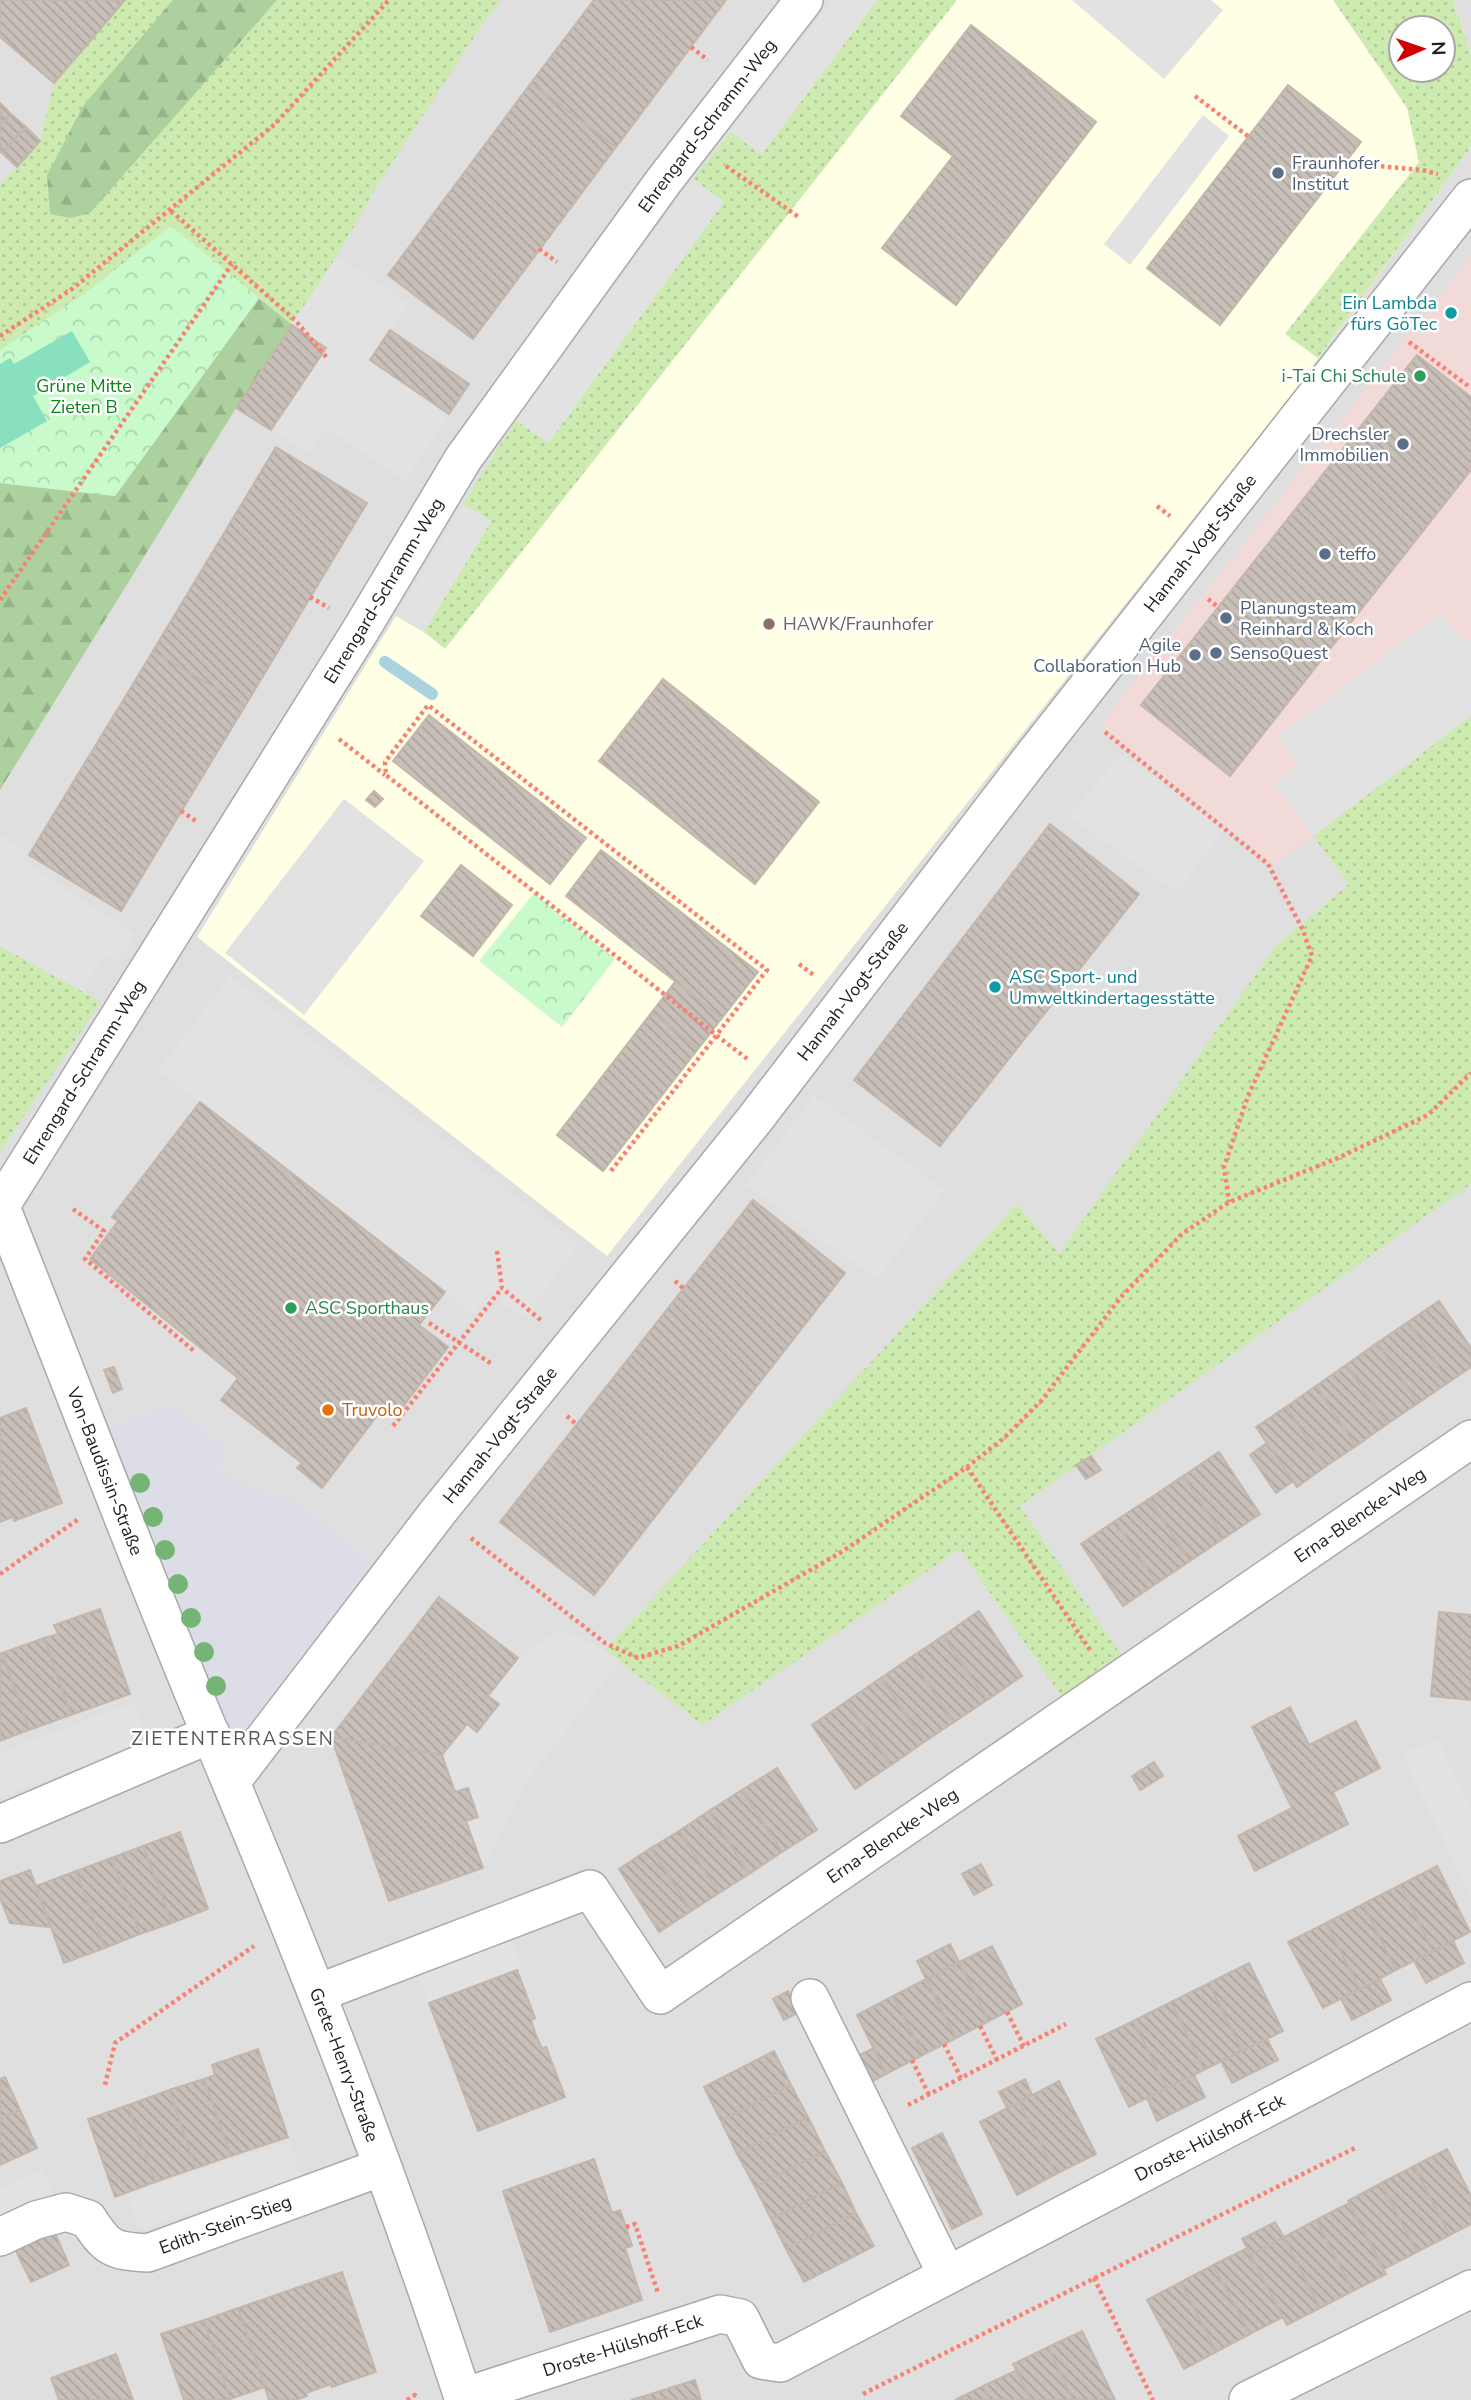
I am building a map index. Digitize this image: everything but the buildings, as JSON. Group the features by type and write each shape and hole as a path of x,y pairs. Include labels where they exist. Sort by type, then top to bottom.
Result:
{"street":[{"name":"Ehrengard-Schramm-Weg","path":"0,1207 362,628 463,459 663,182 804,0"},
{"name":"Hannah-Vogt-Straße","path":"231,1782 438,1512 755,1119 1471,198"},
{"name":"Von-Baudissin-Straße","path":"0,1207 211,1734"},
{"name":"Erna-Blencke-Weg","path":"318,1993 590,1889 660,1995 1471,1439"},
{"name":"Grete-Henry-Straße","path":"211,1734 318,1993 463,2398"},
{"path":"0,1824 211,1734"},
{"path":"810,1998 947,2275"},
{"name":"Droste-Hülshoff-Eck","path":"463,2398 720,2314 740,2318 761,2360 780,2363 1471,2001"},
{"name":"Edith-Stein-Stieg","path":"0,2236 36,2220 66,2212 88,2219 102,2241 121,2251 148,2253 382,2167"},
{"path":"1248,2400 1471,2289"}],"path":[{"path":"0,336 72,289 275,124 389,0"},
{"path":"1195,96 1249,137"},
{"path":"1367,165 1422,170 1441,175"},
{"path":"758,189 800,219"},
{"path":"171,211 295,320 328,359"},
{"path":"0,600 232,264"},
{"path":"1377,318 1471,388"},
{"path":"386,775 384,762 428,705 766,970 611,1171"},
{"path":"1073,707 1268,864 1303,930 1312,956 1244,1108 1224,1167 1229,1202"},
{"path":"332,734 749,1059"},
{"path":"438,1512 605,1643 638,1658 678,1646 840,1553 967,1467 1004,1438 1041,1401 1121,1297 1182,1234 1229,1202 1338,1158 1428,1115 1471,1073"},
{"path":"73,1209 104,1231 85,1259 194,1351"},
{"path":"497,1251 502,1288 528,1309"},
{"path":"393,1426 502,1288"},
{"path":"429,1323 492,1364"},
{"path":"967,1467 1114,1685"},
{"path":"0,1574 52,1539"},
{"path":"105,2085 115,2043 289,1921"},
{"path":"1007,2012 1024,2046"},
{"path":"872,2124 1066,2024"},
{"path":"980,2026 997,2060"},
{"path":"944,2044 961,2078"},
{"path":"912,2060 929,2095"},
{"path":"863,2394 1357,2147"},
{"path":"626,2227 635,2224 670,2330"},
{"path":"1094,2278 1153,2400"},
{"path":"407,2400 415,2395 417,2400"}],"shaded area":[{"name":"ZIETENTERRASSEN","path":"0,0 1471,0 1471,2400 0,2400"},
{"path":"832,0 877,0 761,155 731,132"},
{"name":"HAWK/Fraunhofer","path":"877,0 1453,0 1471,55 1471,147 1293,393 607,1256 197,937 396,616 424,632 491,521 724,202"},
{"path":"1072,0 1211,0 1223,10 1164,79"},
{"path":"1203,115 1229,136 1130,265 1104,244"},
{"path":"693,179 724,202 548,443 516,420"},
{"path":"337,256 408,303 390,330 469,384 405,481 326,428 310,454 236,408"},
{"path":"1471,256 1471,716 1274,865 1100,725"},
{"path":"463,504 491,521 424,632 396,616"},
{"path":"1441,612 1462,640 1471,641 1471,716 1313,836 1273,783 1298,764 1278,736"},
{"path":"1121,754 1224,830 1176,893 1069,816"},
{"path":"344,799 424,861 304,1015 225,953"},
{"path":"0,834 27,852 22,861 135,934 118,962 105,955 82,991 0,946"},
{"path":"230,976 579,1245 523,1319 490,1293 473,1314 158,1070"},
{"path":"814,1096 945,1190 877,1280 746,1185"},
{"path":"173,1404 228,1450 217,1471 277,1498 282,1490 388,1576 231,1782 91,1433"},
{"path":"561,1629 605,1650 620,1661 528,1780 483,1868 466,1821 478,1817 468,1788 455,1792 442,1755 518,1658"},
{"path":"133,1703 148,1742 0,1797 0,1752"},
{"path":"1437,1738 1471,1808 1471,1896 1402,1755"},
{"path":"509,1934 522,1968 429,2003 416,1969"},
{"path":"290,2141 301,2176 139,2230 127,2195"},
{"path":"42,2169 54,2196 0,2219 0,2188"}],"green space":[{"path":"125,0 502,0 488,16 377,186 337,256 292,325 171,226 88,291 0,350 0,185 40,141 54,83"},
{"path":"173,0 277,0 90,213 70,218 50,214 47,175 83,106"},
{"path":"877,0 957,0 445,649 424,632 491,521 463,504 516,420 548,443 724,202 693,179 731,132 761,154"},
{"path":"1333,0 1453,0 1471,55 1471,147 1318,358 1285,334 1419,162 1407,108 1391,84 1457,84 1457,14 1387,14 1387,79"},
{"name":"Grüne Mitte Zieten B","path":"171,226 259,298 115,496 0,483 0,350 88,291"},
{"path":"259,298 292,325 236,408 0,790 0,483 115,496"},
{"path":"72,331 90,362 33,396 47,421 0,448 0,364 10,358 14,364"},
{"path":"1471,716 1471,1184 1020,1506 1122,1656 1064,1700 960,1549 702,1725 605,1650 1017,1204 1059,1254 1275,947 1349,884 1313,836"},
{"path":"534,893 615,959 562,1027 479,961"},
{"path":"0,946 101,1002 0,1152"}],"waterway":[{"path":"385,662 432,694"}],"place":[{"name":"Fraunhofer Institut","path":"1278,173"},
{"name":"Ein Lambda fürs GöTec","path":"1451,313"},
{"name":"i-Tai Chi Schule","path":"1420,376"},
{"name":"Drechsler Immobilien","path":"1403,444"},
{"name":"teffo","path":"1325,554"},
{"name":"Planungsteam Reinhard & Koch","path":"1226,618"},
{"name":"HAWK/Fraunhofer","path":"769,624"},
{"name":"SensoQuest","path":"1216,653"},
{"name":"Agile Collaboration Hub","path":"1195,655"},
{"name":"ASC Sport- und Umweltkindertagesstätte","path":"995,987"},
{"name":"ASC Sporthaus","path":"291,1308"},
{"name":"Truvolo","path":"328,1410"}],"district":[{"name":"ZIETENTERRASSEN","path":"233,1739"}]}
